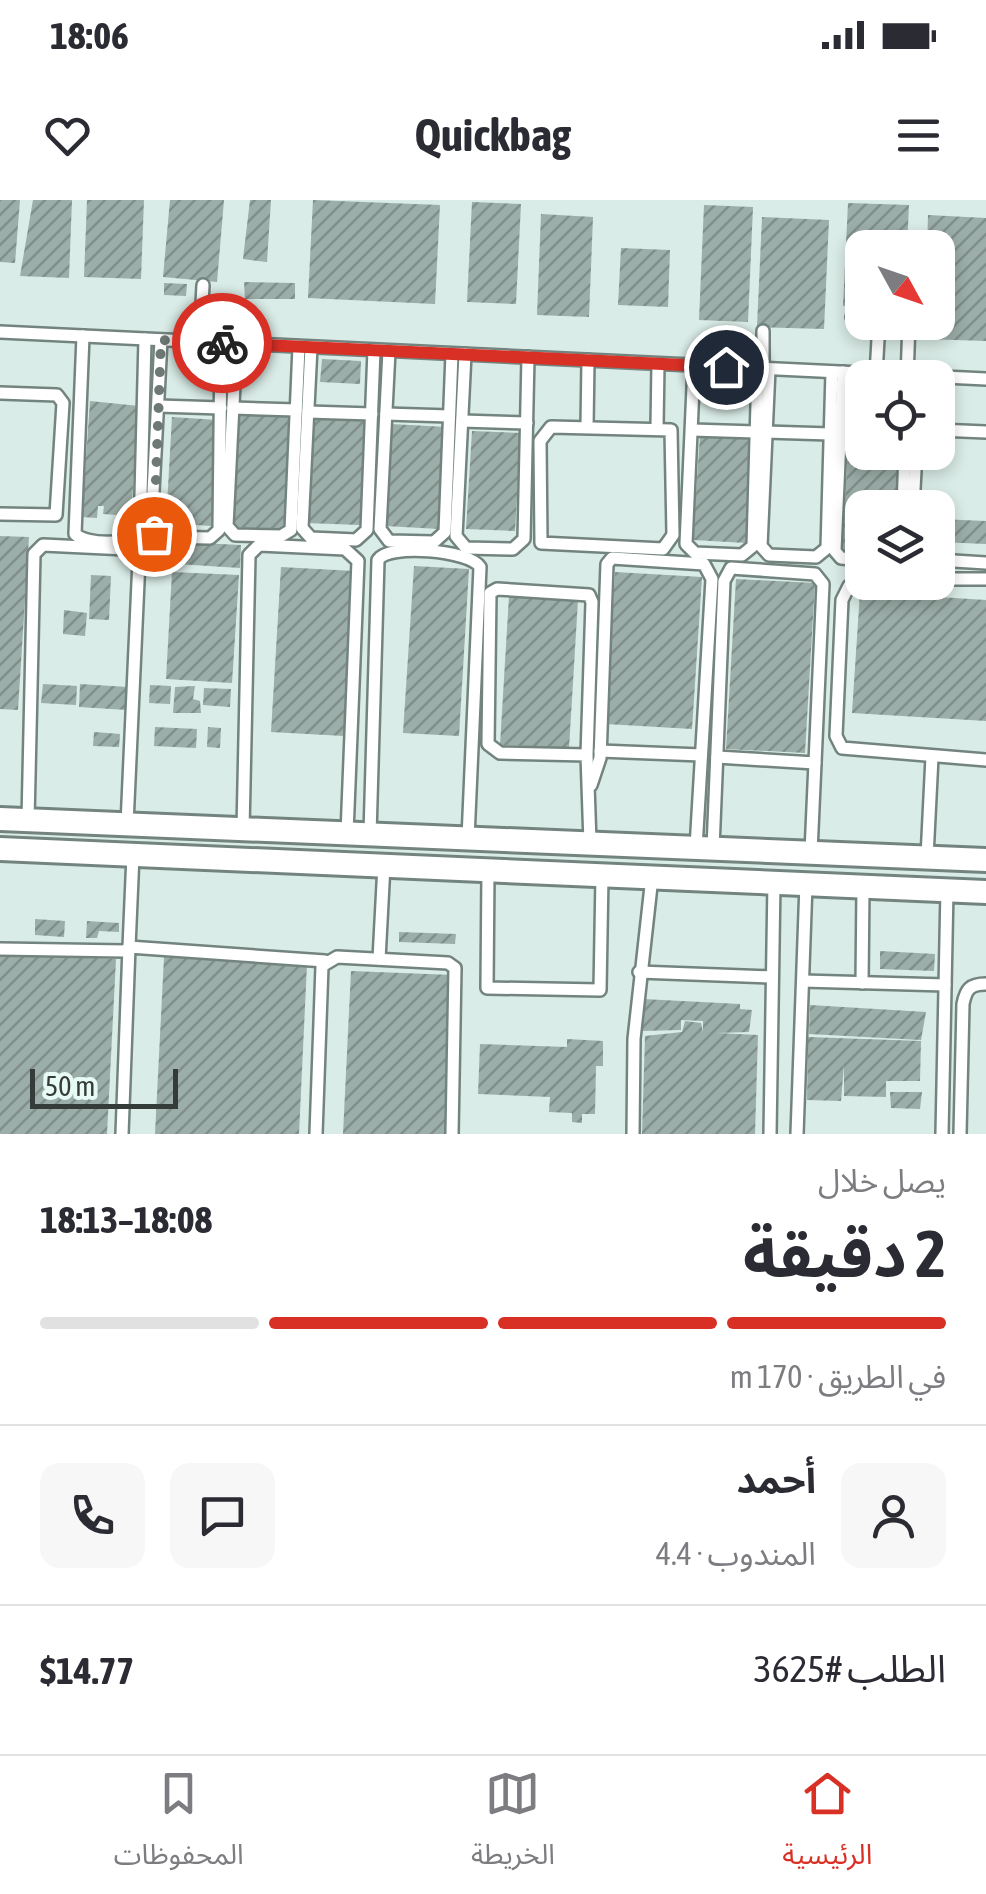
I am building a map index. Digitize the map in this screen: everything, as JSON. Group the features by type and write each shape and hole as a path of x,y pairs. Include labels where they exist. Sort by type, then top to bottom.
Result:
{"street":[{"path":"0,819 986,860"},
{"path":"0,849 986,892"}],"lane":[{"path":"200,342 203,286"},
{"path":"694,365 687,548 742,556 753,546 763,331"},
{"path":"0,332 845,372"},
{"path":"83,336 75,534 83,540 132,540 140,534 145,340"},
{"path":"161,340 151,530 158,537 210,538 219,530 227,408 236,344"},
{"path":"222,343 227,408 227,526 235,534 281,536 292,526 305,347"},
{"path":"302,411 302,528 311,538 356,540 366,534 374,350"},
{"path":"389,351 380,530 389,541 434,542 443,536 458,354"},
{"path":"455,418 456,536 466,548 513,548 522,542 528,358"},
{"path":"587,427 588,360"},
{"path":"657,427 658,364"},
{"path":"838,372 835,551 845,558"},
{"path":"955,378 986,379"},
{"path":"0,393 57,395 63,403 56,515 0,514"},
{"path":"158,406 372,414"},
{"path":"386,414 527,423"},
{"path":"552,427 587,427 668,427 674,438 673,536 669,546 547,546 538,535 541,436 552,427"},
{"path":"692,430 845,436"},
{"path":"955,431 986,432"},
{"path":"761,432 762,549 770,554 816,557 827,548 836,435"},
{"path":"28,820 34,554 43,545 126,548 138,560 128,824"},
{"path":"243,829 249,555 262,545 345,549 358,561 358,834"},
{"path":"358,834 378,560 392,550 466,555 480,567 468,838"},
{"path":"590,844 605,571 612,558 704,564 710,570 701,755 704,848"},
{"path":"955,561 986,563"},
{"path":"704,848 717,757 725,578 731,568 815,574 824,584 811,852"},
{"path":"955,579 986,579"},
{"path":"593,753 589,595 497,589 488,600 488,744 500,754 701,755"},
{"path":"845,593 836,736 842,748 986,760"},
{"path":"717,757 815,763"},
{"path":"927,857 932,757"},
{"path":"122,1134 133,855"},
{"path":"379,959 384,866"},
{"path":"488,870 486,988 600,990 602,875"},
{"path":"633,1134 639,972 652,877"},
{"path":"770,1134 774,882"},
{"path":"797,1134 806,884"},
{"path":"862,983 863,886"},
{"path":"942,1134 946,890"},
{"path":"0,949 117,954 129,947 324,961 448,963 457,972 452,1134"},
{"path":"316,1134 324,961"},
{"path":"639,972 772,977"},
{"path":"803,981 945,985"},
{"path":"960,1134 963,1004 966,991 974,984 986,984"}],"building":[{"path":"0,200 20,200 15,263 0,262"},
{"path":"33,200 72,200 69,278 20,276"},
{"path":"87,200 144,200 141,279 84,277"},
{"path":"170,200 224,200 217,282 163,277"},
{"path":"250,200 271,200 267,262 243,259"},
{"path":"313,200 440,205 435,304 308,298"},
{"path":"472,202 521,204 516,304 467,302"},
{"path":"848,203 909,205 908,230 847,230"},
{"path":"704,205 753,207 748,322 699,320"},
{"path":"541,214 593,217 589,317 537,315"},
{"path":"928,215 986,218 986,341 954,340 955,230 928,230"},
{"path":"762,217 829,220 824,329 757,327"},
{"path":"621,248 670,250 668,307 618,305"},
{"path":"244,282 295,283 295,299 245,299"},
{"path":"164,283 187,284 186,296 164,295"},
{"path":"322,359 361,361 360,384 320,382"},
{"path":"90,401 139,406 131,516 103,514 104,506 98,506 97,518 82,517"},
{"path":"238,414 291,417 284,530 231,527"},
{"path":"172,417 218,420 211,526 166,523"},
{"path":"313,417 367,420 360,525 306,523"},
{"path":"391,424 446,427 439,529 385,526"},
{"path":"472,431 521,433 515,531 466,529"},
{"path":"700,435 752,438 746,543 693,540"},
{"path":"847,470 899,470 898,490 846,490"},
{"path":"845,500 845,552 842,552"},
{"path":"955,520 986,521 986,544 955,543"},
{"path":"0,536 29,537 18,710 0,709"},
{"path":"179,542 241,545 240,568 177,564"},
{"path":"414,566 469,569 459,736 403,733"},
{"path":"281,567 354,571 344,736 271,732"},
{"path":"172,572 239,575 232,683 166,679"},
{"path":"615,572 702,577 692,729 606,724"},
{"path":"91,575 111,576 109,620 89,619"},
{"path":"736,579 815,583 805,753 726,749"},
{"path":"509,596 578,600 569,748 500,745"},
{"path":"859,600 986,600 986,721 852,713"},
{"path":"64,610 87,613 85,636 63,634"},
{"path":"43,684 77,686 76,705 41,703"},
{"path":"80,684 128,687 127,710 79,707"},
{"path":"150,685 171,686 170,704 149,703"},
{"path":"195,686 193,699 200,701 201,713 173,713 175,687"},
{"path":"204,688 231,689 230,707 203,705"},
{"path":"155,727 197,729 196,748 154,746"},
{"path":"208,727 221,728 220,748 207,747"},
{"path":"94,732 120,734 119,747 93,746"},
{"path":"35,919 65,921 64,937 35,935"},
{"path":"87,921 119,923 119,932 99,931 97,938 86,938"},
{"path":"399,932 456,934 455,944 399,942"},
{"path":"880,951 935,954 934,971 880,969"},
{"path":"0,954 116,959 107,1134 0,1134"},
{"path":"164,957 307,964 299,1134 155,1134"},
{"path":"351,971 453,975 445,1134 343,1134"},
{"path":"643,999 740,1004 740,1009 752,1010 749,1032 717,1033 758,1035 755,1134 642,1134 645,1036 682,1032 685,1021 701,1023 703,1032 703,1021 681,1020 681,1030 641,1031"},
{"path":"810,1005 926,1012 921,1040 809,1034"},
{"path":"808,1037 921,1041 920,1081 886,1081 886,1097 844,1096 844,1065 841,1101 807,1100"},
{"path":"567,1039 603,1041 603,1066 596,1066 595,1114 582,1114 582,1123 572,1122 572,1113 549,1112 550,1097 478,1094 480,1044 567,1047"},
{"path":"890,1092 922,1092 920,1109 891,1108"}],"way so far":[{"path":"154,534 151,530 161,340 222,343"}],"route":[{"path":"222,343 726,367"}]}
